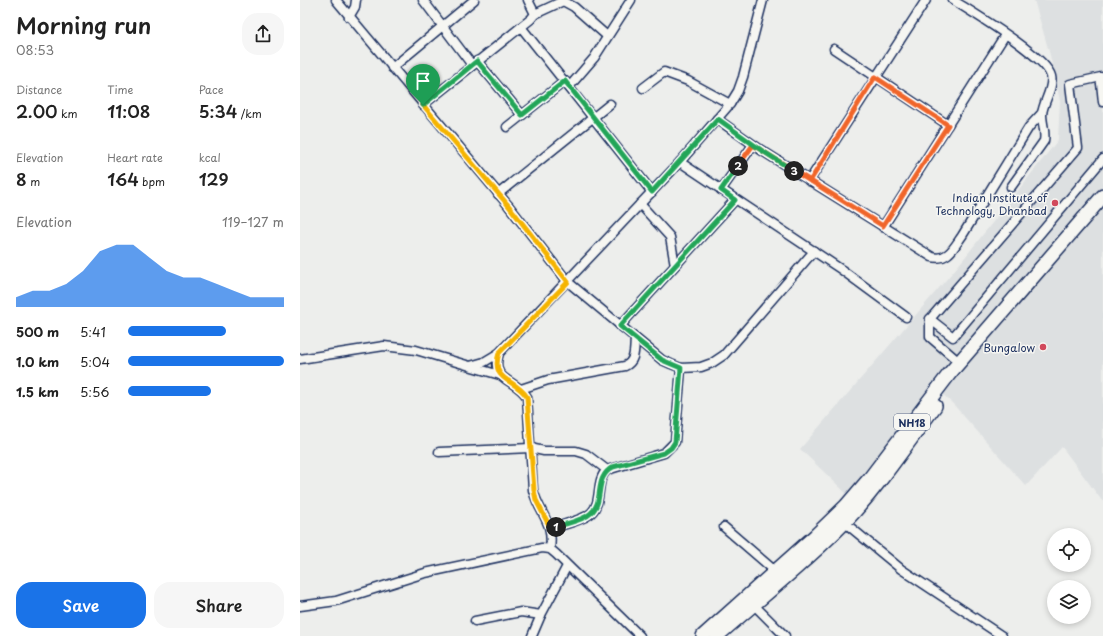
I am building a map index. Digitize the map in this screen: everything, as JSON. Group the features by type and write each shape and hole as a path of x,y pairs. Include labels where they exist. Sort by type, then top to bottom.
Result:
{"highway":[{"name":"NH18","path":"703,636 833,520 853,498 959,362 1103,196"},
{"name":"NH18","path":"717,636 803,561 844,522 882,478 935,406 971,361 1103,210"}],"street":[{"path":"336,0 498,194 568,282 662,360 681,368 700,367 712,363 724,355 814,251"},
{"path":"349,16 355,7 356,0"},
{"path":"423,0 475,63 522,115"},
{"path":"392,68 474,0"},
{"path":"528,0 535,14"},
{"path":"507,127 567,84 594,58 631,0"},
{"path":"470,366 484,362 499,353 568,282 718,119 738,91 763,0"},
{"path":"810,181 875,77 926,0"},
{"path":"953,0 1023,46 1049,70 1051,81 1042,113 1045,135 1044,141 1011,187"},
{"path":"423,105 521,27 535,14 559,1 563,1 574,7 608,36"},
{"path":"521,27 594,117 652,192"},
{"path":"883,226 1005,35"},
{"path":"834,49 948,125"},
{"path":"643,88 664,72 688,81 730,104"},
{"path":"959,362 930,337 930,319 1078,148 1070,84 1101,77 1103,102"},
{"path":"498,194 610,104"},
{"path":"718,119 753,145 932,257 939,259 945,258 962,236 1029,127 1042,113"},
{"path":"721,190 753,145"},
{"path":"930,319 953,336 1103,159"},
{"path":"680,162 735,200 814,251 906,317"},
{"path":"620,326 735,200"},
{"path":"640,204 670,237 675,265"},
{"path":"522,389 548,380 625,366 634,358 635,338"},
{"path":"300,359 384,346 416,350 500,375 522,389 528,401 530,448 536,500 551,529 550,549"},
{"path":"499,353 496,369 500,375"},
{"path":"551,529 586,516 592,512 596,507 603,476 607,470 664,453 671,448 675,442 681,368"},
{"path":"439,452 530,448 553,452 576,451 590,456 607,470"},
{"path":"844,522 901,569 1002,636"},
{"path":"724,527 775,571"},
{"path":"300,606 336,601 425,573 542,548 550,549 640,636"},
{"path":"532,636 541,615 567,566"},
{"path":"753,604 785,636"},
{"path":"475,621 521,612 541,615"}],"shaded area":[{"name":"Indian Institute of Technology, Dhanbad","path":"1034,0 1103,0 1103,502 1062,447 1026,486 953,404 934,386 847,494 800,449 958,266 1058,140 1060,101 1050,55"}],"place":[{"name":"Indian Institute of Technology, Dhanbad","path":"1055,203"},
{"name":"Bungalow","path":"1043,347"}],"route":[{"path":"423,105 477,61 522,115 565,81 652,192 718,119 761,150 810,181 875,77 948,125 883,226 761,150 753,145 721,190 735,200 620,326 662,360 681,368 675,442 671,448 664,453 613,467 604,472 596,507 592,512 586,516 551,529 536,500 534,490 527,397 522,389 500,375 496,369 496,362 499,353 568,282 508,205 423,105"}]}
